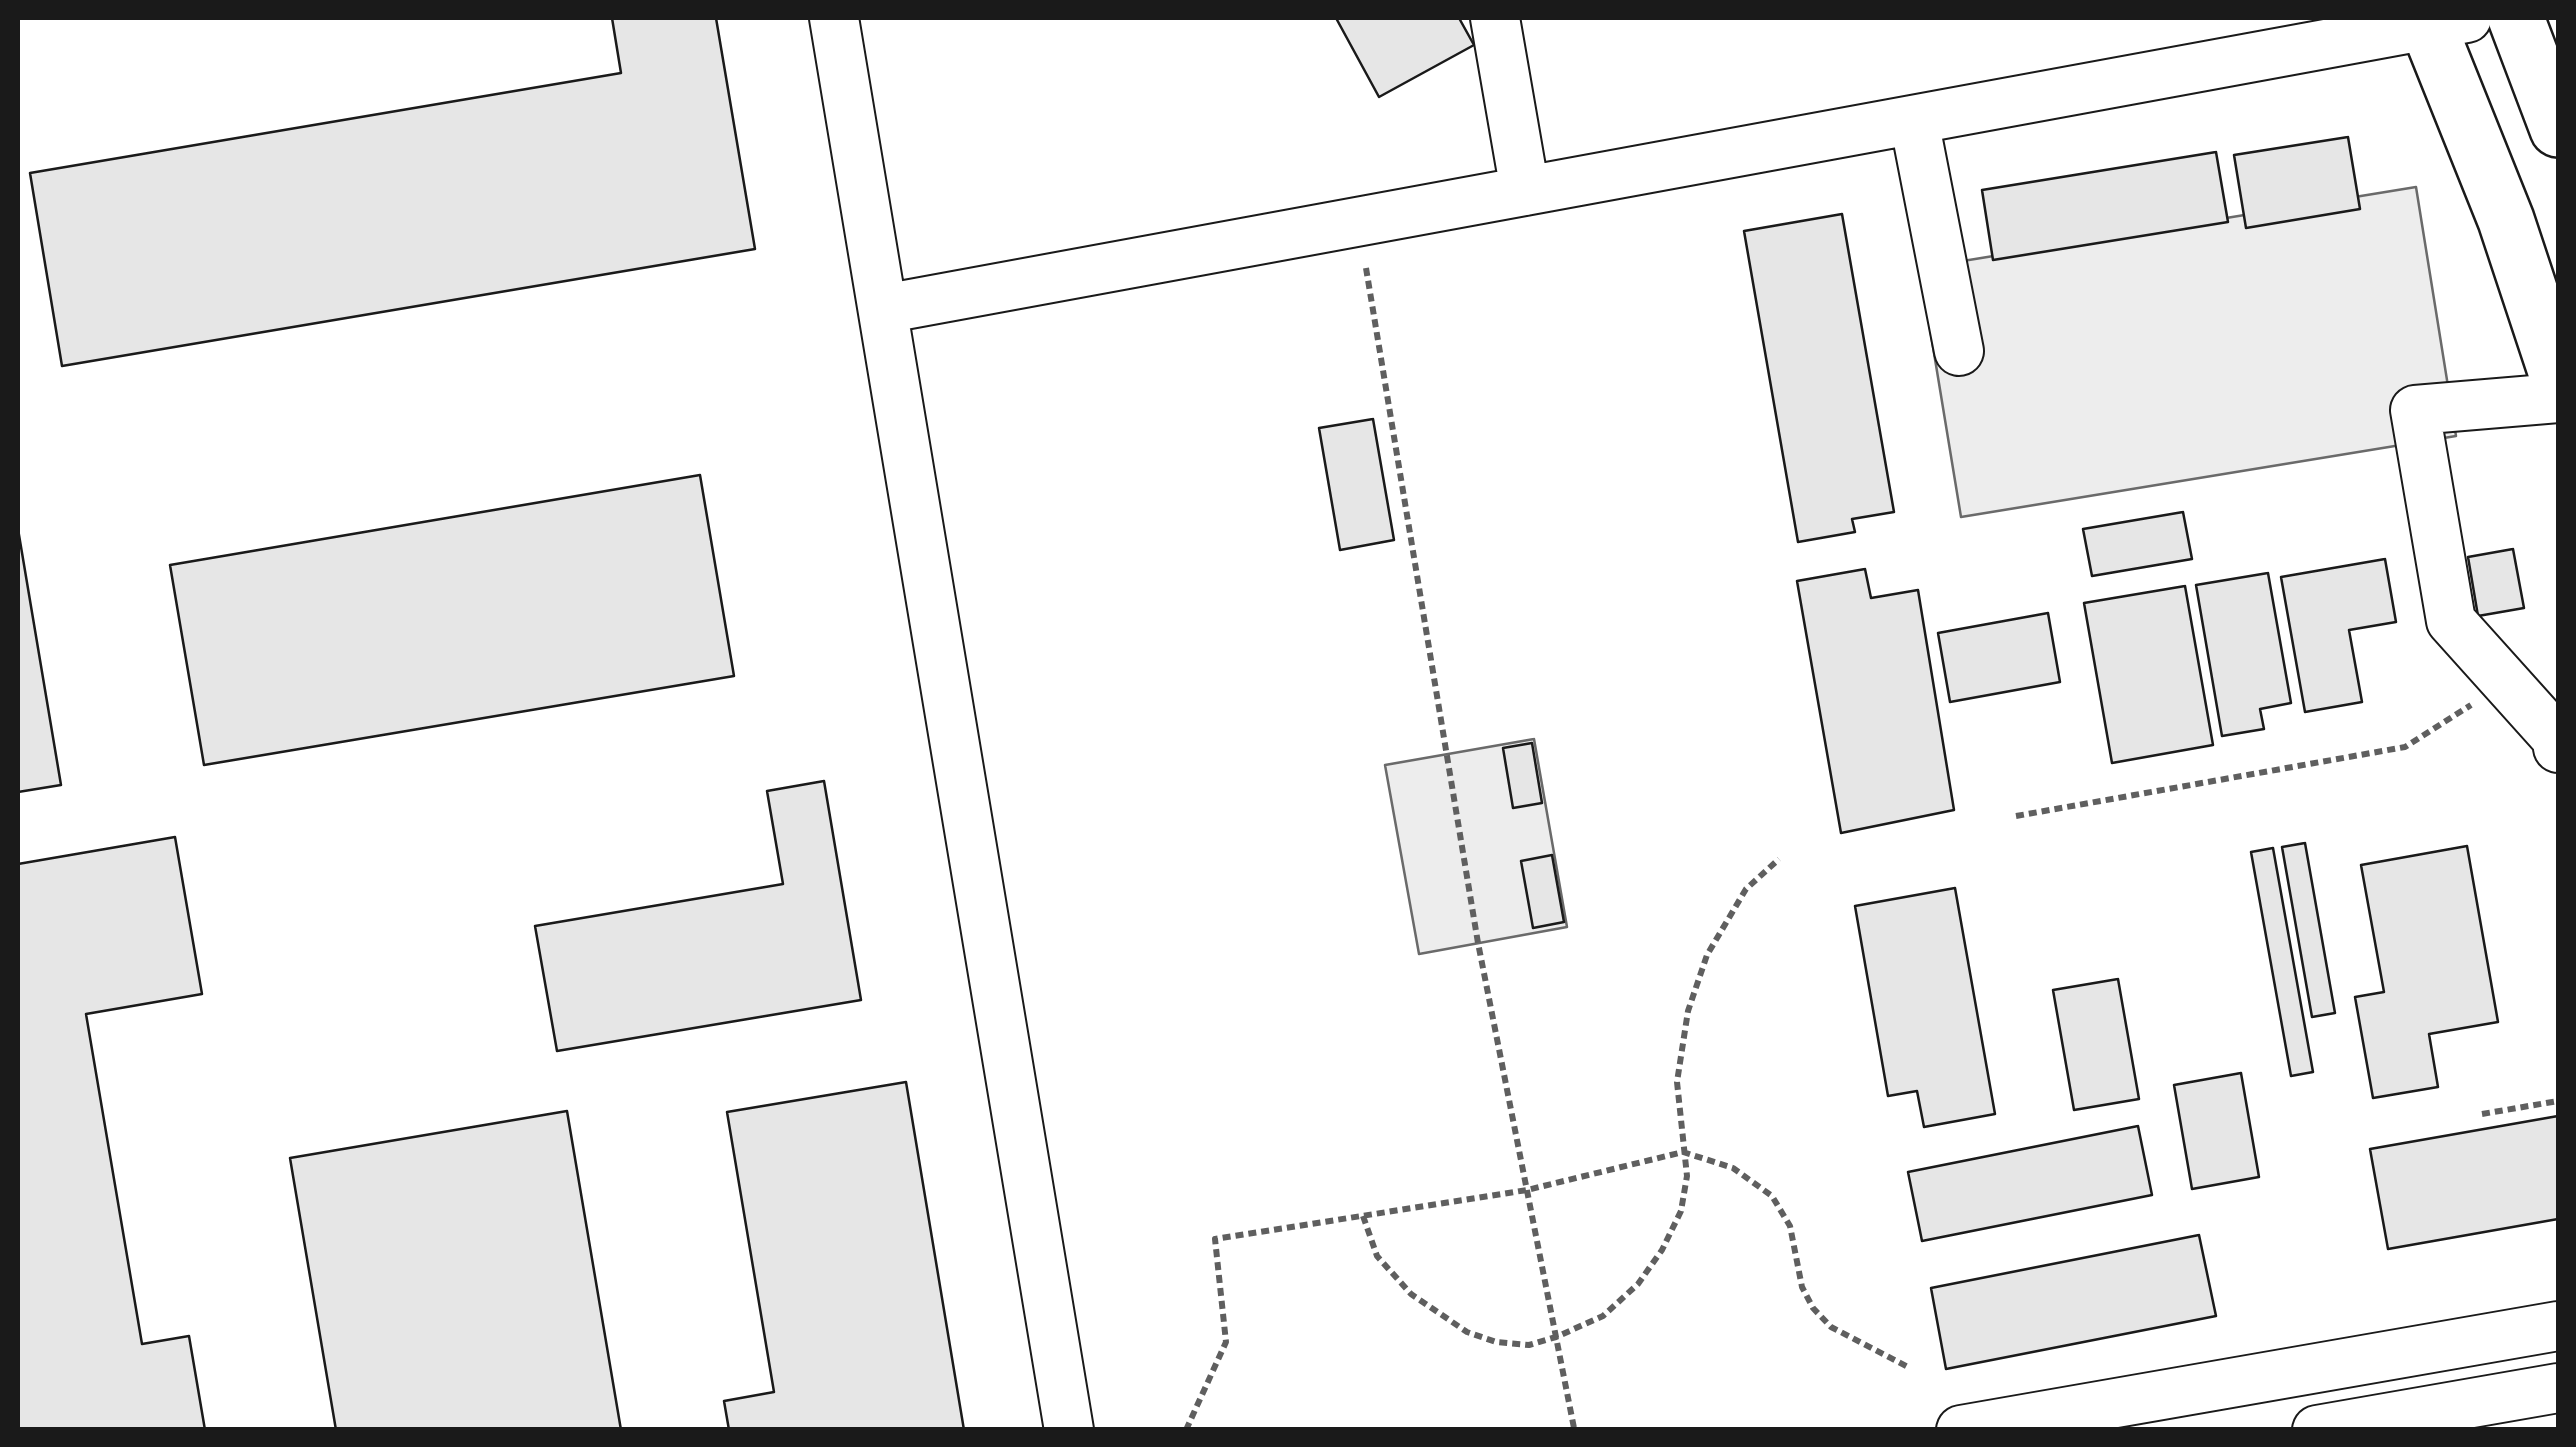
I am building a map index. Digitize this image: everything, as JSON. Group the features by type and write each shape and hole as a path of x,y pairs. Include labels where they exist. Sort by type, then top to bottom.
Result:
{"main road":[{"path":"2516,18 2558,130"},
{"path":"2440,20 2558,377"}],"street":[{"path":"834,18 1070,1430"},
{"path":"1495,18 1525,191"},
{"path":"883,309 2440,20"},
{"path":"1914,120 1960,351"},
{"path":"2558,398 2415,410 2451,621 2557,739 2558,748"},
{"path":"1961,1430 2558,1326"},
{"path":"2316,1430 2558,1388"}],"path":[{"path":"1366,268 1458,830 1574,1428"},
{"path":"2016,816 2405,747 2506,683"},
{"path":"1363,1216 1378,1256 1410,1294 1453,1323 1496,1342 1528,1346 1603,1316 1638,1284 1662,1250 1681,1211 1687,1176 1678,1082 1688,1010 1706,954 1746,888 1779,860"},
{"path":"2482,1114 2558,1101"},
{"path":"1186,1430 1226,1342 1215,1239 1527,1190 1683,1152 1734,1168 1772,1196 1790,1226 1802,1287 1812,1308 1831,1327 1910,1368"}],"shaded area":[{"path":"2416,187 2456,436 1961,517 1920,268"},
{"path":"1534,739 1567,927 1419,954 1385,765"}],"building":[{"path":"612,18 716,18 755,249 62,366 30,173 621,73"},
{"path":"1336,18 1459,18 1474,45 1379,97"},
{"path":"2348,137 2360,209 2246,228 2234,155"},
{"path":"2216,152 2228,222 1993,260 1982,190"},
{"path":"1842,214 1894,512 1852,519 1855,532 1798,542 1744,231"},
{"path":"1373,419 1394,540 1340,550 1319,428"},
{"path":"700,475 734,676 204,765 170,565"},
{"path":"2183,512 2192,559 2092,576 2083,529"},
{"path":"18,529 61,785 18,792"},
{"path":"2513,549 2524,608 2478,616 2468,557"},
{"path":"2385,559 2396,622 2349,630 2362,702 2305,712 2281,577"},
{"path":"1865,569 1871,598 1918,590 1954,810 1841,833 1797,581"},
{"path":"2268,573 2291,703 2260,709 2264,729 2222,736 2196,585"},
{"path":"2185,586 2213,745 2112,763 2084,603"},
{"path":"2048,613 2060,682 1950,702 1938,633"},
{"path":"1532,743 1542,803 1513,808 1503,748"},
{"path":"824,781 861,1000 557,1051 535,926 783,884 767,791"},
{"path":"175,837 202,994 86,1014 142,1344 189,1336 205,1430 18,1430 18,864"},
{"path":"2305,843 2335,1013 2312,1017 2282,847"},
{"path":"2467,846 2498,1022 2429,1034 2438,1087 2373,1098 2355,997 2384,992 2361,865"},
{"path":"2273,848 2313,1072 2291,1076 2251,852"},
{"path":"1552,855 1564,922 1533,928 1521,861"},
{"path":"1955,888 1995,1114 1924,1127 1917,1091 1888,1096 1855,906"},
{"path":"2118,979 2139,1099 2074,1110 2053,990"},
{"path":"2241,1073 2259,1177 2192,1189 2174,1085"},
{"path":"906,1082 964,1430 729,1430 724,1401 774,1392 727,1112"},
{"path":"567,1111 621,1430 336,1430 290,1158"},
{"path":"2558,1116 2558,1219 2388,1249 2370,1149"},
{"path":"2138,1126 2152,1195 1922,1241 1908,1172"},
{"path":"2199,1235 2216,1316 1946,1369 1931,1288"}]}
